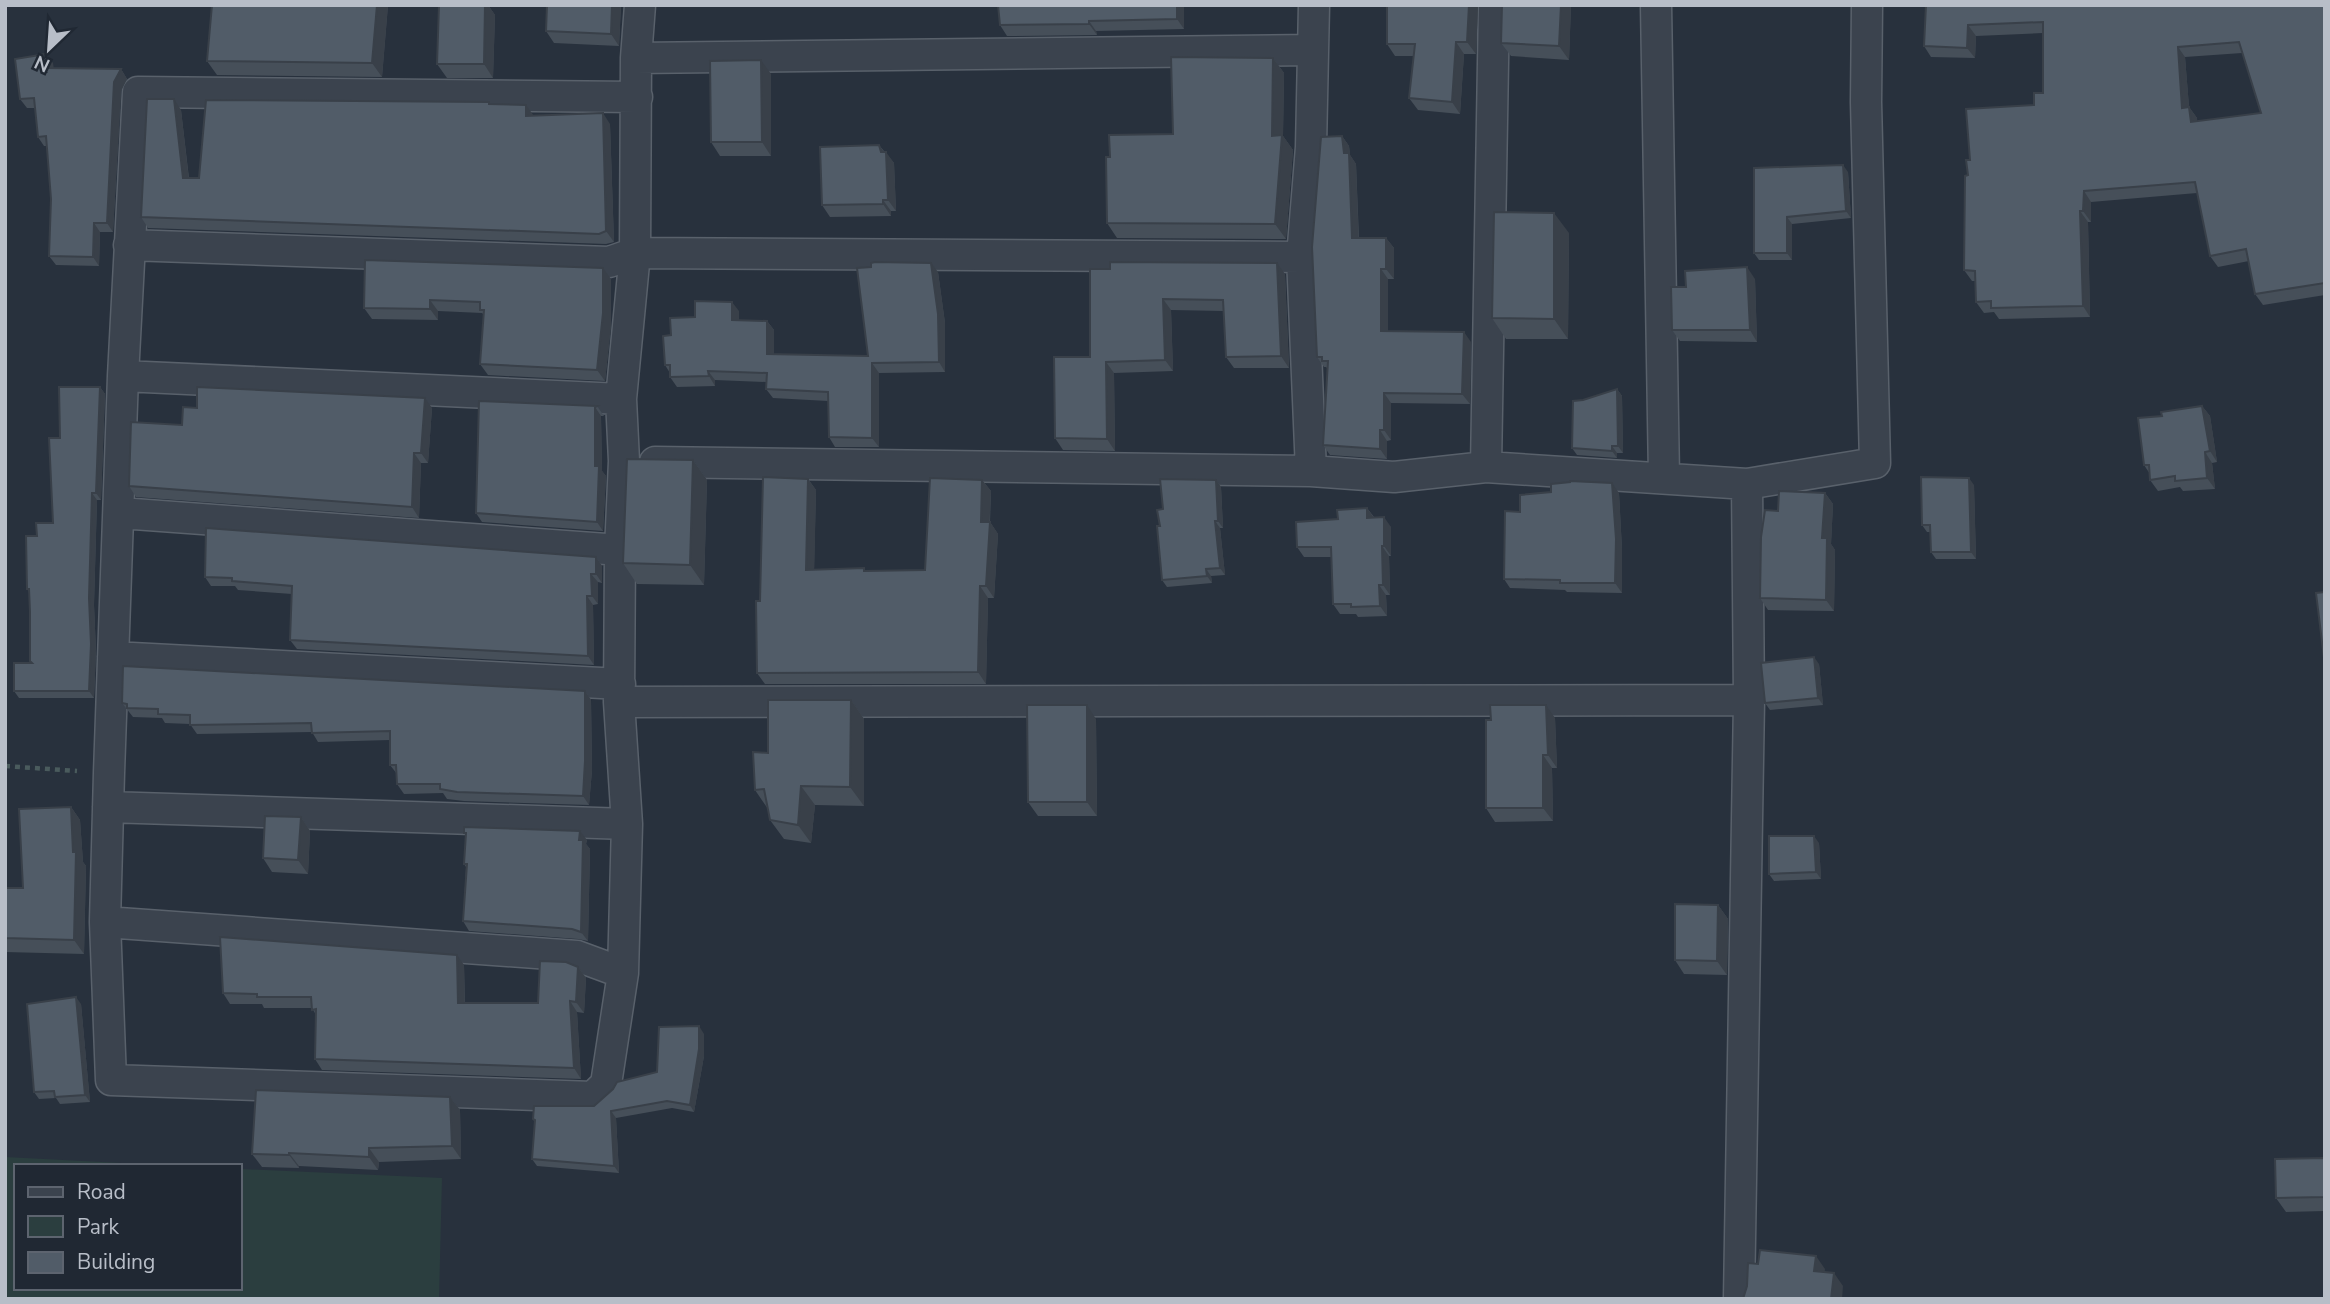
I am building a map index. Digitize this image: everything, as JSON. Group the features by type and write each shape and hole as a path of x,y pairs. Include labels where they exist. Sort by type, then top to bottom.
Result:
{"street":[{"path":"637,97 138,92 123,376 108,807 106,922 111,1080 593,1097 607,1084 623,973 627,824 620,693 620,550 624,461 621,399 635,253 637,97 636,58 640,5"},
{"path":"1311,471 1302,257 1311,147 1314,5"},
{"path":"1486,467 1494,5"},
{"path":"1656,5 1664,477"},
{"path":"624,461 1311,471 1394,477 1486,467 1747,484 1875,463 1866,102 1867,5"},
{"path":"636,58 1313,50"},
{"path":"129,245 596,262 609,262 635,253 1302,257"},
{"path":"123,376 621,399"},
{"path":"1739,1299 1749,700 1747,484"},
{"path":"120,513 620,550"},
{"path":"113,657 620,693 1749,700"},
{"path":"108,807 627,824"},
{"path":"106,922 577,956 623,973"}],"path":[{"path":"5,766 109,773"}],"green space":[{"path":"5,1157 140,1164 14,1164 14,1290 242,1290 242,1169 442,1178 439,1299 7,1299"}],"building":[{"path":"212,5 377,5 372,63 207,61"},
{"path":"439,5 485,5 484,64 437,64"},
{"path":"547,5 612,5 611,34 546,31"},
{"path":"998,5 1177,5 1177,19 1000,25"},
{"path":"1387,5 1469,5 1467,42 1456,42 1452,102 1409,98 1415,44 1387,44"},
{"path":"1502,5 1561,5 1559,46 1501,43"},
{"path":"1926,5 2325,5 2325,283 2255,294 2246,249 2210,256 2195,182 2084,191 2083,211 2080,211 2083,306 1991,308 1991,301 1976,302 1975,271 1964,270 1965,176 1968,175 1966,160 1970,160 1966,109 2034,105 2034,93 2043,93 2043,22 1968,25 1967,48 1924,46","holes":["2239,42 2261,113 2191,122 2189,107 2182,108 2178,47"]},
{"path":"46,54 48,68 121,69 114,82 107,223 94,223 93,257 49,256 51,199 46,136 38,137 34,98 20,99 15,59"},
{"path":"1171,57 1273,58 1272,136 1282,135 1275,224 1107,223 1106,157 1110,157 1109,135 1173,134"},
{"path":"761,60 762,142 711,142 710,61"},
{"path":"147,99 174,99 183,178 199,178 206,100 489,102 526,105 526,116 603,113 606,231 599,234 141,217"},
{"path":"1342,136 1344,153 1349,153 1352,238 1386,238 1386,269 1381,269 1381,331 1464,332 1462,394 1384,393 1384,430 1380,430 1380,449 1323,445 1328,361 1317,357 1312,247 1321,137"},
{"path":"879,145 881,152 886,152 888,200 883,200 883,204 822,205 820,147"},
{"path":"1843,165 1846,211 1787,217 1787,253 1754,253 1754,168"},
{"path":"1494,212 1554,213 1554,319 1492,318"},
{"path":"365,260 603,268 603,313 597,370 480,364 484,310 480,310 480,302 430,300 430,309 364,308"},
{"path":"1110,262 1277,263 1281,356 1226,357 1223,300 1163,299 1165,360 1106,362 1107,439 1055,438 1054,357 1090,357 1090,269 1110,269"},
{"path":"871,263 931,263 938,314 939,362 872,363 872,438 829,437 828,392 766,389 767,373 708,371 709,376 670,377 670,365 665,365 663,336 671,335 670,318 695,317 695,301 732,302 732,320 767,321 767,354 868,356 857,268 871,267"},
{"path":"1747,267 1750,330 1672,330 1671,287 1686,287 1685,271"},
{"path":"59,387 100,387 96,493 92,493 89,691 14,691 14,663 32,663 26,536 37,536 36,523 53,523 49,438 60,438"},
{"path":"197,387 425,398 421,453 414,453 412,507 129,486 131,422 182,425 183,407 197,408"},
{"path":"1617,389 1618,446 1612,446 1612,451 1572,448 1573,401"},
{"path":"479,401 597,406 597,522 476,513"},
{"path":"2202,406 2210,451 2205,452 2207,478 2175,481 2175,476 2150,480 2149,465 2144,465 2138,418 2162,416 2161,412"},
{"path":"627,459 693,460 690,565 623,563"},
{"path":"763,477 808,479 806,570 864,568 864,571 925,570 930,478 982,480 981,522 990,522 986,586 980,586 978,672 757,673 756,601 760,601"},
{"path":"1921,477 1969,478 1971,552 1931,552 1930,525 1922,525"},
{"path":"1160,479 1216,480 1218,521 1215,521 1220,568 1206,569 1207,576 1162,580 1157,526 1160,526 1157,510 1163,509"},
{"path":"1570,481 1612,483 1616,539 1615,583 1504,579 1505,511 1520,512 1520,495 1551,492 1551,484"},
{"path":"1779,491 1825,493 1822,538 1827,538 1826,600 1760,598 1761,537 1765,510 1778,511"},
{"path":"1367,508 1367,518 1384,517 1380,606 1351,607 1351,604 1333,604 1331,547 1297,547 1296,522 1338,519 1337,510"},
{"path":"206,528 596,557 596,574 591,574 592,596 587,596 588,656 290,640 292,586 205,577"},
{"path":"2325,592 2325,666 2316,593"},
{"path":"1814,657 1818,698 1765,703 1761,663"},
{"path":"123,666 585,691 583,796 457,792 440,789 440,784 397,784 396,765 390,765 390,731 312,733 311,723 190,725 190,715 158,714 158,709 127,708 127,704 122,703"},
{"path":"768,700 851,700 850,787 801,786 798,825 770,820 764,789 755,790 753,752 768,753"},
{"path":"1027,705 1087,705 1087,802 1028,802"},
{"path":"1490,705 1546,705 1548,755 1543,755 1543,808 1486,808 1486,720 1491,720"},
{"path":"71,807 73,852 76,852 74,940 5,938 5,888 23,888 19,809"},
{"path":"265,816 301,817 298,860 263,858"},
{"path":"464,827 580,831 579,840 583,840 581,932 572,929 463,921 467,864 464,864"},
{"path":"1769,836 1814,836 1816,872 1769,874"},
{"path":"1675,904 1718,905 1717,961 1675,960"},
{"path":"220,937 457,955 458,1003 538,1003 540,961 566,962 578,967 576,1002 570,1001 574,1068 315,1059 316,1009 312,1010 311,997 257,997 257,994 223,993"},
{"path":"76,997 85,1095 55,1097 54,1091 34,1092 27,1004"},
{"path":"699,1026 699,1049 690,1105 667,1101 611,1111 614,1166 532,1159 534,1106 594,1106 617,1082 657,1072 659,1027"},
{"path":"256,1090 450,1097 452,1146 369,1148 369,1157 252,1154"},
{"path":"2325,1158 2325,1197 2276,1198 2275,1159"},
{"path":"1760,1250 1816,1256 1814,1271 1834,1273 1831,1299 1743,1299 1747,1286 1748,1263 1758,1264"}]}
